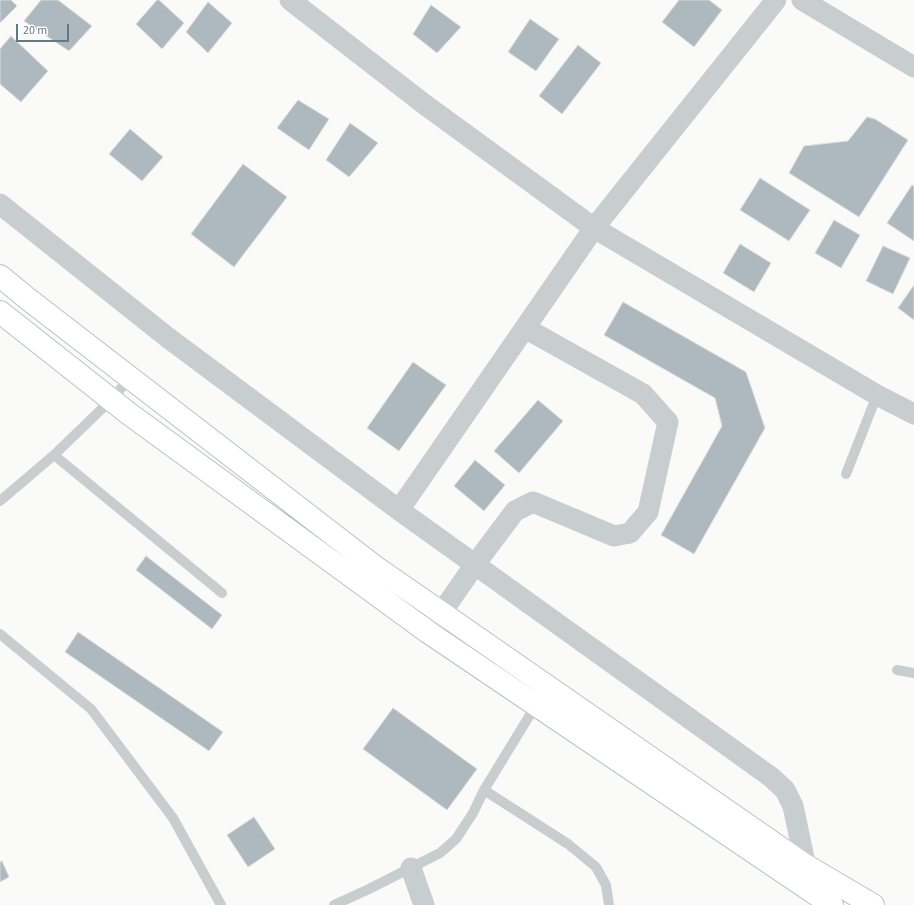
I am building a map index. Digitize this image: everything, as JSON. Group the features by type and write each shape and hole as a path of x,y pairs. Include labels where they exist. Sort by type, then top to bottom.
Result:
{"main road":[{"path":"0,276 374,566 805,865 872,905"},
{"path":"0,312 111,400 428,632 832,905"}],"street":[{"path":"290,0 424,104 594,228 877,395 914,414"},
{"path":"399,510 594,228 776,0"},
{"path":"802,0 914,67"},
{"path":"0,204 167,337 399,510 476,563 771,777 785,790 793,806 811,892"},
{"path":"428,632 476,563 515,512 533,502 614,536 630,533 648,512 668,422 644,394 525,328"},
{"path":"411,868 424,905"}],"lane":[{"path":"0,501 54,455 111,400 130,378"},
{"path":"846,474 877,395"},
{"path":"54,455 222,593"},
{"path":"0,634 91,709 173,818 221,905"},
{"path":"897,670 914,673"},
{"path":"334,905 440,853 456,839 473,813 484,790 536,705"},
{"path":"484,790 568,844 596,867 606,885 609,905"}],"building":[{"path":"0,0 11,0 17,6 0,23"},
{"path":"41,0 58,0 92,26 69,51 24,21"},
{"path":"157,0 159,0 184,23 162,49 136,24"},
{"path":"679,0 709,0 722,10 694,47 662,22"},
{"path":"208,2 232,23 208,53 186,32"},
{"path":"431,5 461,27 437,53 413,34"},
{"path":"530,19 559,39 536,71 508,52"},
{"path":"11,36 48,71 21,102 0,84 0,49"},
{"path":"578,45 601,63 562,114 539,96"},
{"path":"298,100 329,119 309,150 277,128"},
{"path":"867,117 875,119 908,140 859,217 789,173 804,146 848,141"},
{"path":"350,123 378,143 349,177 326,160"},
{"path":"130,129 163,157 142,181 109,154"},
{"path":"243,164 287,197 234,267 191,234"},
{"path":"760,178 810,210 789,241 740,210"},
{"path":"912,185 914,186 914,241 887,223"},
{"path":"834,220 860,235 841,268 815,253"},
{"path":"740,244 771,263 754,292 723,273"},
{"path":"883,246 910,258 893,294 866,281"},
{"path":"914,285 914,320 898,308"},
{"path":"623,302 746,372 765,428 694,554 661,535 722,426 715,398 604,335"},
{"path":"413,362 446,385 399,451 367,428"},
{"path":"538,400 563,421 519,473 494,451"},
{"path":"475,460 505,485 484,511 454,486"},
{"path":"146,556 222,615 212,629 136,570"},
{"path":"78,632 223,732 209,751 65,652"},
{"path":"393,708 477,769 447,810 363,749"},
{"path":"254,817 275,849 248,867 227,835"},
{"path":"2,861 9,877 0,882 0,862"}]}
